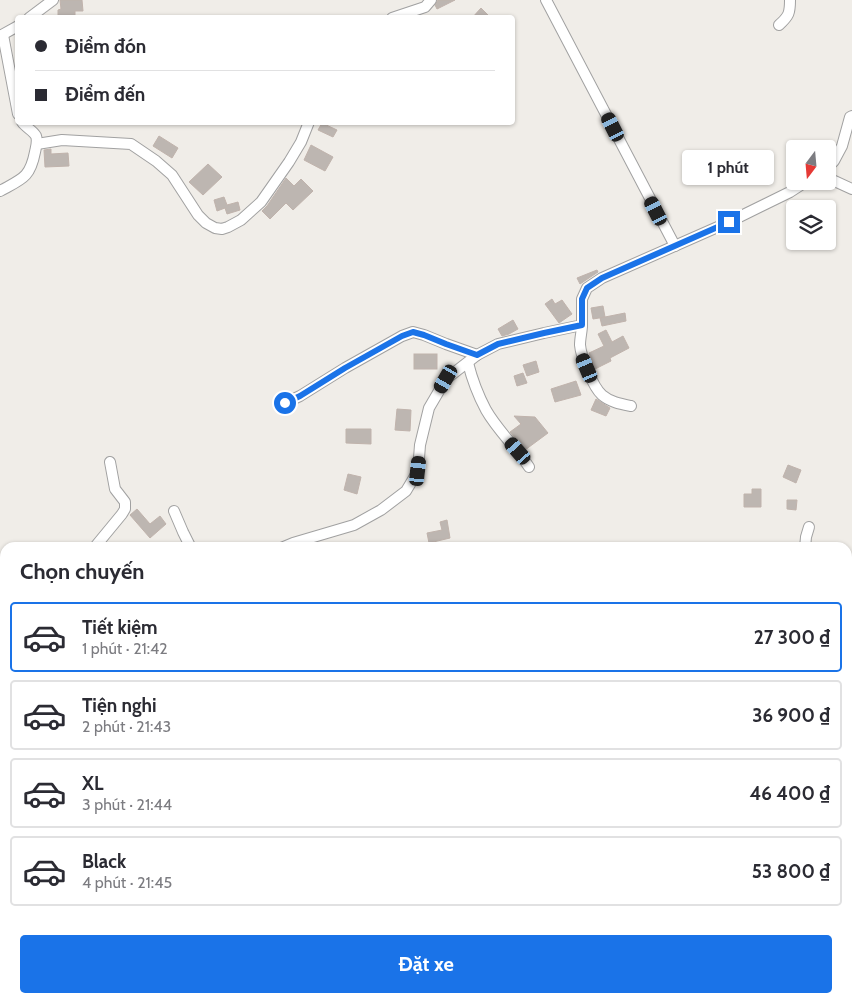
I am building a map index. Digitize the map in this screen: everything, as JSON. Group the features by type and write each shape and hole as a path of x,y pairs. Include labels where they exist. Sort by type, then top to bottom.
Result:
{"street":[{"path":"33,15 53,0"},
{"path":"401,15 425,7 431,0"},
{"path":"546,0 675,246"},
{"path":"779,25 790,12 790,0"},
{"path":"15,28 1,36 15,100"},
{"path":"836,157 842,146 850,117 852,116"},
{"path":"0,191 24,177 30,171 37,144 36,136 25,125"},
{"path":"37,144 62,140 131,144 156,160 172,175 198,215 206,223 215,228 222,229 241,220 261,202 289,162 301,142 308,125"},
{"path":"836,182 852,189"},
{"path":"631,406 614,402 601,394 583,359 580,344 582,299 587,288 602,278 729,222 793,190"},
{"path":"296,542 354,525 381,510 406,491 418,471 420,445 429,408 446,379 477,355 498,344 582,325"},
{"path":"285,403 402,336 413,332 477,355"},
{"path":"468,363 475,385 487,411 529,467"},
{"path":"99,542 125,508 125,502 115,489 110,462"},
{"path":"174,511 188,542"},
{"path":"806,542 809,527"}],"building":[{"path":"60,0 82,0 83,11 75,11 75,15 58,15 58,10 61,9"},
{"path":"438,0 455,0 437,9 435,5"},
{"path":"481,8 488,15 475,15"},
{"path":"321,125 326,125 337,130 333,137 318,130"},
{"path":"159,136 178,148 172,158 153,146"},
{"path":"311,145 333,157 325,171 304,160"},
{"path":"51,149 51,154 68,153 69,166 45,167 44,150"},
{"path":"208,164 222,177 203,195 189,182"},
{"path":"286,178 294,186 301,179 313,191 293,210 286,203 270,219 262,211"},
{"path":"224,197 227,205 238,202 240,210 227,214 225,208 217,211 214,200"},
{"path":"597,270 598,272 580,284 577,278"},
{"path":"552,299 555,304 562,300 572,314 559,323 545,304"},
{"path":"603,306 605,317 593,319 591,308"},
{"path":"625,313 626,321 602,326 600,318"},
{"path":"513,320 518,329 502,336 498,329"},
{"path":"606,330 612,342 623,336 629,348 610,358 611,361 595,369 589,353 604,346 598,334"},
{"path":"414,354 437,354 437,369 414,369"},
{"path":"536,361 539,372 527,376 523,365"},
{"path":"523,373 527,383 517,386 514,376"},
{"path":"576,381 581,395 555,402 551,389"},
{"path":"596,399 610,408 606,416 591,410"},
{"path":"397,409 411,410 410,431 395,430"},
{"path":"514,416 535,417 548,433 525,450 510,432 521,424"},
{"path":"346,429 371,429 371,444 346,443"},
{"path":"788,465 801,470 796,483 783,477"},
{"path":"348,474 361,477 357,494 344,490"},
{"path":"752,489 761,489 761,507 744,507 744,494 752,494"},
{"path":"787,500 797,500 796,510 787,509"},
{"path":"137,509 150,524 160,516 166,524 150,538 130,515"},
{"path":"447,520 450,538 429,542 427,533 442,530 440,522"}],"route":[{"path":"285,403 402,336 413,332 477,355 498,344 582,325 582,299 587,288 602,278 729,222"}]}
